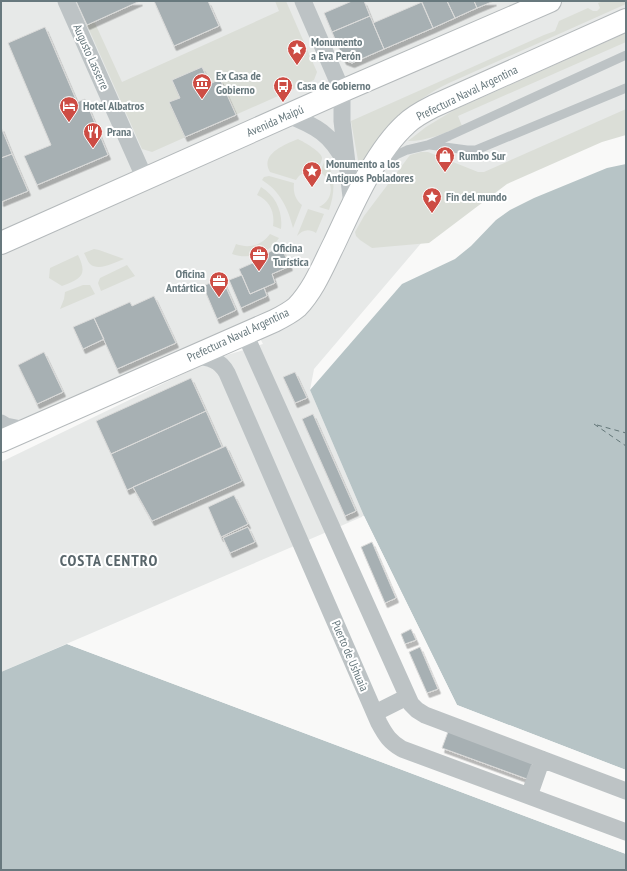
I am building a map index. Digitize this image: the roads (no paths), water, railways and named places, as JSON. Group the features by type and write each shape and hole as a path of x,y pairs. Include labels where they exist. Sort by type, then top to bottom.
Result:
{"main road":[{"name":"Avenida Maipú","path":"1,243 342,91 550,1"},
{"name":"Prefectura Naval Argentina","path":"1,441 288,314 297,306 322,270 367,177 391,140 405,124 419,114 626,20"}],"street":[{"name":"Augusto Lasserre","path":"66,1 145,179"},
{"path":"303,1 342,91 342,122 351,197 354,203"},
{"path":"288,115 317,128 335,144 347,165"},
{"path":"245,334 411,704 425,715 626,791"},
{"name":"Puerto de Ushuaia","path":"195,356 206,356 214,359 224,367 383,731 393,744 402,749 626,832"},
{"path":"1,422 6,426 26,430"},
{"path":"375,712 407,697"},
{"path":"529,796 542,759"}],"lane":[{"path":"367,177 396,155 407,150 428,145 456,133 626,55"},
{"path":"428,145 476,150 626,88"}],"place":[{"name":"Monumento a Eva Perón","path":"297,66"},
{"name":"Ex Casa de Gobierno","path":"202,100"},
{"name":"Casa de Gobierno","path":"283,103"},
{"name":"Hotel Albatros","path":"69,123"},
{"name":"Prana","path":"93,149"},
{"name":"Rumbo Sur","path":"445,173"},
{"name":"Monumento a los Antiguos Pobladores","path":"312,188"},
{"name":"Fin del mundo","path":"432,214"},
{"name":"Oficina Turística","path":"259,272"},
{"name":"Oficina Antártica","path":"219,298"}],"district":[{"name":"COSTA CENTRO","path":"109,560"}]}
